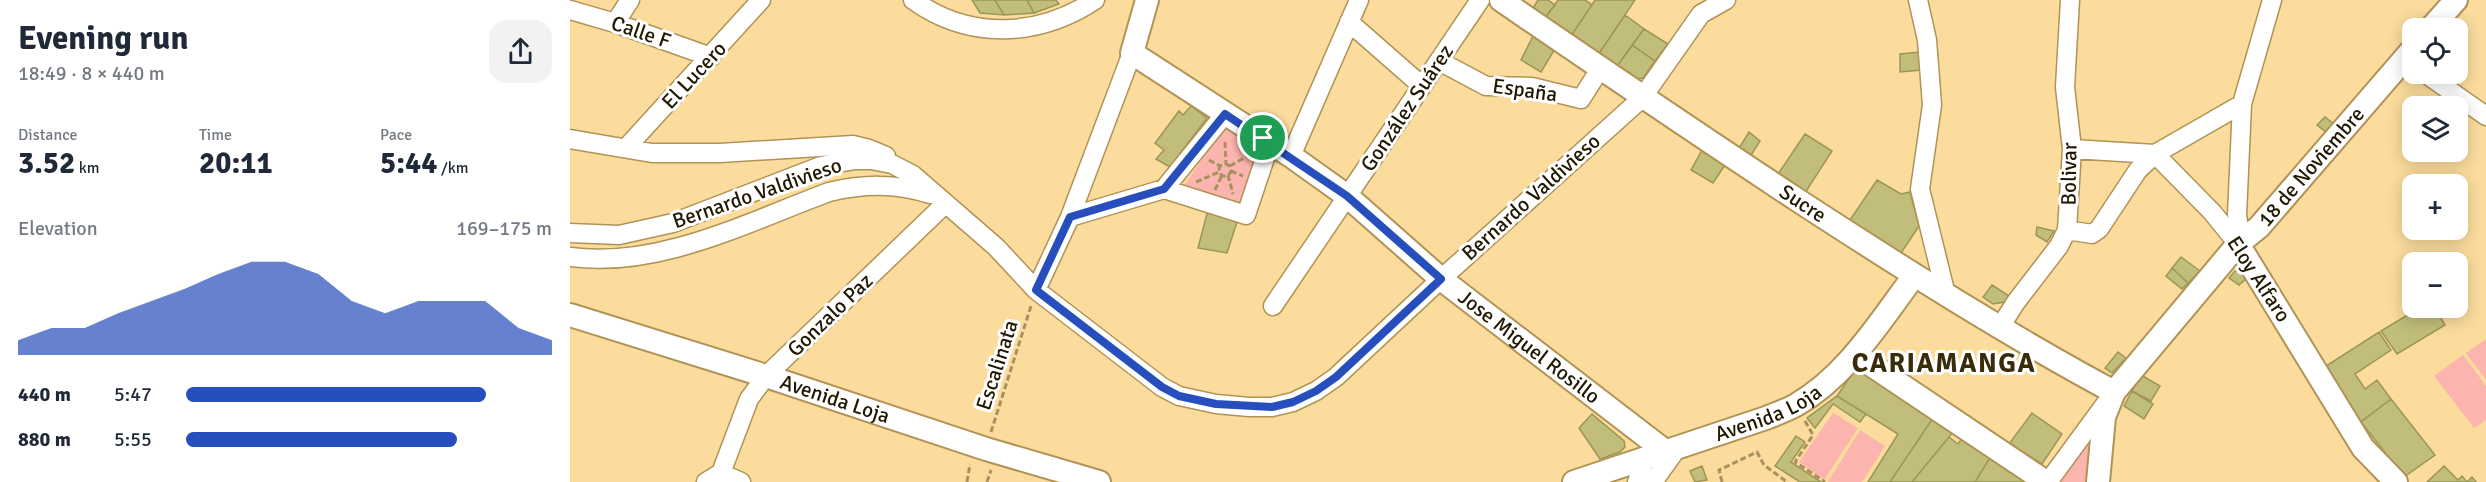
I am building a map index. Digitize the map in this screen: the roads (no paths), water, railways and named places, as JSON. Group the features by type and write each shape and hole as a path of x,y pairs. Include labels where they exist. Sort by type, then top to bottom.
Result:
{"main road":[{"path":"1132,53 1147,0"},
{"name":"Sucre","path":"1501,0 1642,98 1914,276 2114,392"},
{"path":"2440,18 2456,0"},
{"name":"Jose Miguel Rosillo","path":"1132,53 1225,123 1270,143 1347,196 1441,279 1663,452"},
{"name":"18 de Noviembre","path":"2098,482 2101,432 2114,392 2238,244 2259,227 2402,66"},
{"name":"Eloy Alfaro","path":"2238,244 2363,448 2396,482"},
{"name":"Avenida Loja","path":"1574,482 1767,418 1796,405 1815,392 1855,354 1914,276"},
{"name":"Avenida Loja","path":"570,315 766,376 986,449 1099,482"},
{"path":"1855,354 2047,482"}],"street":[{"path":"615,22 630,0"},
{"name":"El Lucero","path":"626,148 761,0"},
{"path":"913,0 946,17 981,28 1011,31 1054,22 1076,13 1095,0"},
{"path":"1291,156 1359,0"},
{"name":"González Suárez","path":"1273,306 1480,0"},
{"name":"Bernardo Valdivieso","path":"570,233 619,235 673,223 802,173 842,161 871,160 898,167 913,175 996,247 1036,290 1162,387 1179,396 1216,404 1272,407 1300,398 1336,377 1642,98 1701,14 1726,0"},
{"path":"1918,0 1927,40 1932,105 1920,189 1946,295"},
{"name":"Bolivar","path":"2000,327 2059,246 2067,230 2072,149 2065,87 2070,0"},
{"path":"2238,244 2237,205 2242,104 2272,0"},
{"name":"Calle F","path":"570,10 615,22 711,57"},
{"path":"1349,22 1422,86"},
{"path":"1036,290 1070,217 1132,53"},
{"name":"España","path":"1438,61 1486,86 1532,87 1581,99 1600,69"},
{"path":"2440,84 2486,116"},
{"path":"2067,230 2092,234 2099,229 2138,170 2155,154 2242,104"},
{"path":"1070,217 1164,189 1225,123"},
{"path":"570,139 652,153 720,153 853,145 869,148 886,156 898,167"},
{"path":"1164,189 1246,214 1270,143"},
{"path":"2072,149 2155,154"},
{"name":"Eloy Alfaro","path":"2155,154 2212,212 2238,244"},
{"name":"Bernardo Valdivieso","path":"570,257 604,259 679,248 829,192 852,186 907,187 940,200"},
{"name":"Gonzalo Paz","path":"714,477 749,399 766,376 940,200"},
{"path":"2212,212 2226,215 2231,213 2237,205"},
{"name":"18 de Noviembre","path":"2047,482 2114,392"},
{"path":"1637,482 1663,452"},
{"path":"1653,482 1663,452"},
{"path":"714,477 741,482"}],"district":[{"name":"CARIAMANGA","path":"1944,363"}]}
